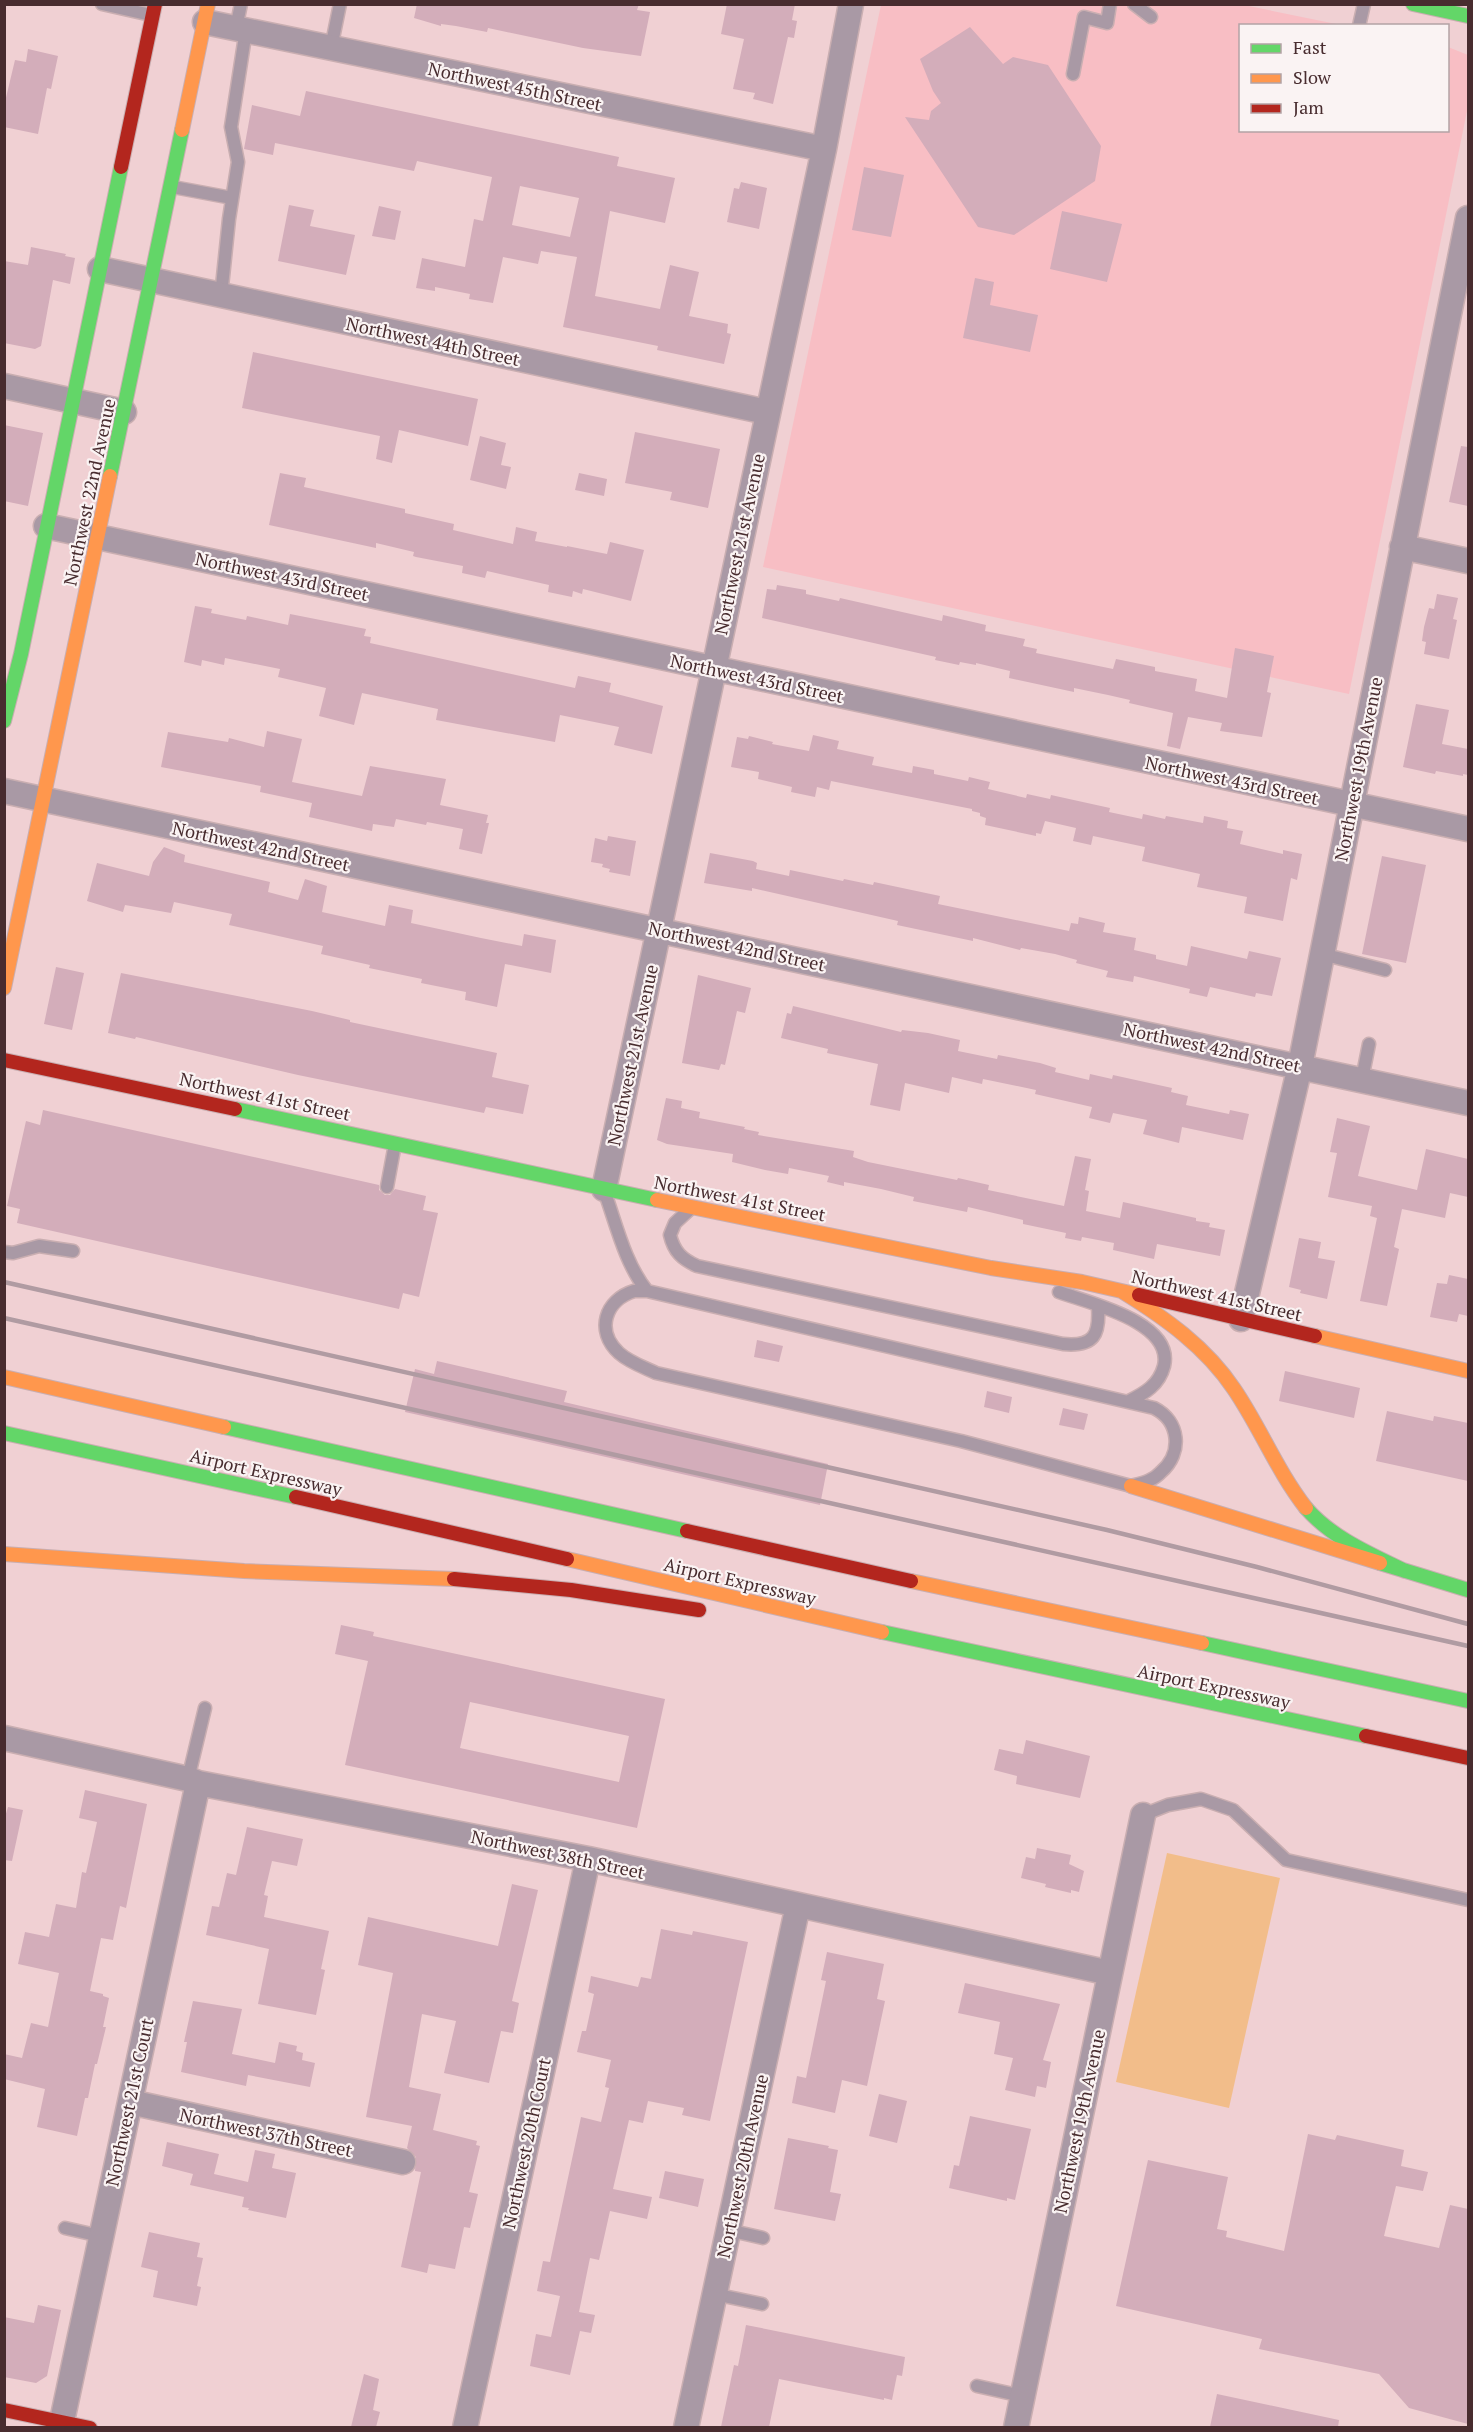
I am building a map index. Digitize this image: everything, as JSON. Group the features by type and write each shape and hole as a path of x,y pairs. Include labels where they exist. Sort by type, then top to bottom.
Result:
{"main road":[{"path":"1413,4 1468,16"},
{"name":"Northwest 22nd Avenue","path":"4,721 21,654 154,10"},
{"name":"Northwest 22nd Avenue","path":"4,988 207,13"},
{"name":"Northwest 41st Street","path":"4,1060 604,1189 991,1268 1082,1281 1468,1371"},
{"path":"1123,1292 1180,1328 1200,1346 1243,1402 1292,1488 1317,1520 1354,1546 1405,1571"},
{"name":"Airport Expressway","path":"4,1377 762,1548 1468,1701"},
{"name":"Airport Expressway","path":"4,1433 330,1504 961,1650 1468,1758"},
{"path":"1131,1486 1468,1590"},
{"path":"4,1554 244,1571 458,1579 571,1590 713,1612"},
{"path":"772,1621 961,1650"},
{"path":"4,2410 79,2426"}],"street":[{"name":"Northwest 21st Avenue","path":"604,1189 824,149 851,4"},
{"name":"Northwest 45th Street","path":"207,13 241,29 824,149"},
{"name":"Northwest 19th Avenue","path":"1241,1318 1300,1066 1402,547 1462,284 1468,218"},
{"name":"Northwest 44th Street","path":"100,269 767,412"},
{"path":"4,386 124,412"},
{"name":"Northwest 43rd Street","path":"46,526 1468,829"},
{"path":"1402,547 1468,561"},
{"name":"Northwest 42nd Street","path":"4,791 1468,1102"},
{"name":"Northwest 38th Street","path":"4,1738 193,1781 588,1859 1110,1973"},
{"name":"Northwest 21st Court","path":"79,2426 100,2236 130,2102 193,1781"},
{"name":"Northwest 19th Avenue","path":"1016,2427 1143,1815"},
{"name":"Northwest 20th Court","path":"465,2427 588,1859"},
{"name":"Northwest 20th Avenue","path":"686,2427 798,1905"},
{"name":"Northwest 37th Street","path":"130,2102 403,2162"}],"lane":[{"path":"102,4 154,10"},
{"path":"221,296 238,162 231,127 241,29 241,4"},
{"path":"331,48 340,4"},
{"path":"1073,74 1084,17 1107,23 1110,4"},
{"path":"1134,4 1151,17"},
{"path":"1359,24 1364,4"},
{"path":"171,186 232,198"},
{"path":"1322,954 1385,970"},
{"path":"1362,1079 1369,1044"},
{"path":"387,1187 395,1143"},
{"path":"604,1189 626,1255 635,1275 647,1291"},
{"path":"694,1207 675,1223 670,1235 677,1252 685,1260 697,1266 1063,1344 1086,1343 1094,1337 1099,1320 1098,1306"},
{"path":"4,1252 13,1253 39,1246 73,1251"},
{"path":"991,1268 1120,1314 1145,1328 1161,1342 1165,1352 1161,1375 1153,1386 1129,1401"},
{"path":"634,1291 647,1291 1129,1401 1164,1413 1171,1421 1176,1441 1170,1463 1149,1481 1131,1486 961,1441 656,1373 618,1352 608,1339 606,1329 606,1318 616,1299 634,1291"},
{"path":"193,1781 205,1708"},
{"path":"1143,1815 1168,1805 1201,1799 1233,1810 1286,1860 1468,1900"},
{"path":"65,2228 100,2236"},
{"path":"728,2230 762,2238"},
{"path":"714,2294 762,2304"},
{"path":"977,2386 1022,2396"}],"shaded area":[{"path":"1239,4 1336,24 1239,24 1239,132 1449,132 1449,47 1468,55 1468,106 1349,694 763,567 881,5"},
{"path":"1167,1853 1280,1878 1229,2108 1116,2082"}],"building":[{"path":"417,4 639,4 637,10 650,12 641,56 583,48 488,28 487,32 441,24 441,26 414,18"},
{"path":"727,4 795,4 792,20 797,21 794,38 788,37 773,104 753,99 755,93 733,89 744,39 721,34"},
{"path":"970,27 1003,64 1013,57 1048,65 1101,146 1095,181 1014,235 978,227 905,117 929,120 931,111 941,103 933,91 920,59"},
{"path":"28,49 58,56 51,89 47,88 38,134 4,127 4,106 15,60 26,62"},
{"path":"306,91 619,157 617,166 675,178 665,223 610,211 595,296 660,309 670,265 699,272 689,316 728,324 727,333 731,334 724,364 657,350 658,346 563,327 577,257 541,251 538,264 503,257 493,303 469,299 470,294 435,287 435,291 416,288 422,258 465,267 474,219 483,221 492,177 417,161 414,171 275,143 273,155 244,149 252,105 300,116","holes":["520,186 579,198 570,237 512,225"]},
{"path":"864,167 904,175 891,237 852,230"},
{"path":"741,182 767,188 759,229 727,222 734,188 739,189"},
{"path":"289,205 314,210 310,226 355,235 346,275 278,261"},
{"path":"379,206 401,211 395,240 372,236"},
{"path":"1062,211 1122,224 1107,282 1050,269"},
{"path":"31,247 75,258 70,284 53,280 41,346 35,349 4,343 4,261 28,265"},
{"path":"975,278 994,282 990,305 1038,315 1030,352 963,338"},
{"path":"253,352 478,399 468,446 399,430 392,463 376,459 380,436 242,408"},
{"path":"4,425 43,433 28,506 4,501"},
{"path":"635,432 720,449 708,508 670,500 672,492 625,483"},
{"path":"480,436 506,443 501,465 511,467 506,489 470,480"},
{"path":"1461,446 1468,447 1468,506 1449,502"},
{"path":"280,473 306,478 304,487 405,509 405,513 454,524 453,530 513,544 516,527 537,532 535,541 567,547 607,554 610,542 644,550 631,601 583,589 582,594 573,591 572,597 548,592 549,585 487,571 485,578 462,573 463,566 416,557 413,556 414,552 376,543 376,548 269,525"},
{"path":"579,473 607,479 604,496 575,490"},
{"path":"777,585 806,590 806,594 839,601 840,598 942,621 943,615 986,625 985,631 1025,639 1023,646 1037,649 1036,653 1113,669 1116,659 1155,667 1155,671 1197,679 1195,691 1227,698 1235,648 1274,656 1267,692 1271,693 1262,737 1220,731 1222,723 1188,717 1180,749 1167,746 1173,713 1129,703 1130,700 1108,695 1074,688 1074,692 1009,678 1010,671 976,663 976,665 960,662 959,665 935,660 936,657 762,618 767,589 776,590"},
{"path":"1437,594 1458,598 1453,619 1457,620 1449,659 1424,654 1426,642 1422,641 1424,627 1429,608 1434,609"},
{"path":"195,606 212,609 211,613 246,620 247,616 288,625 290,614 366,629 364,636 371,637 370,643 575,688 578,676 611,683 609,692 663,706 652,754 614,745 619,727 560,715 555,742 436,720 438,709 362,693 354,725 319,716 326,688 278,677 280,669 225,658 224,665 202,660 201,666 184,662"},
{"path":"1416,704 1449,710 1442,744 1468,749 1468,775 1436,771 1435,774 1403,767"},
{"path":"267,731 302,739 292,782 362,796 370,766 446,779 440,805 488,815 486,823 489,823 482,854 459,849 463,829 396,819 394,827 373,824 372,831 309,817 312,803 260,792 261,786 161,767 168,732 228,742 229,738 264,747"},
{"path":"813,735 839,741 837,749 874,757 872,765 912,773 913,766 934,770 934,774 968,781 969,777 990,782 988,789 1026,798 1027,794 1050,799 1051,795 1110,808 1109,812 1142,819 1143,814 1203,823 1204,816 1228,821 1227,828 1243,831 1240,844 1283,854 1283,850 1302,854 1297,880 1291,878 1283,921 1244,913 1247,897 1197,887 1200,874 1142,861 1145,847 1093,836 1091,845 1073,841 1076,828 1045,821 1041,834 1036,833 1036,836 985,825 986,818 972,809 831,781 829,790 817,787 815,797 791,792 792,787 758,779 759,772 731,767 737,737 748,739 749,736 773,742 772,744 809,751"},
{"path":"608,836 636,841 630,876 609,872 610,869 602,867 603,864 591,862 595,838 607,841"},
{"path":"164,847 185,855 184,862 270,882 268,892 298,900 305,879 327,886 322,912 385,926 389,905 413,910 411,923 481,938 522,946 524,934 556,940 551,973 505,964 497,1007 465,1000 466,992 421,983 422,979 369,968 370,965 321,954 323,946 229,925 232,914 174,902 171,913 125,905 123,912 87,901 97,863 149,876 153,862"},
{"path":"710,853 753,861 757,863 756,869 789,876 790,870 843,881 844,879 873,885 874,882 940,896 938,904 1069,931 1071,923 1078,924 1079,917 1105,923 1103,932 1136,938 1134,950 1156,955 1156,959 1187,966 1191,946 1247,959 1249,951 1281,958 1272,996 1256,993 1255,997 1210,987 1207,997 1189,993 1190,989 1134,976 1133,982 1106,977 1108,971 1076,963 1077,960 1055,954 1021,948 1020,950 973,938 973,941 897,925 898,921 752,888 752,891 704,883"},
{"path":"1382,856 1426,865 1406,963 1362,954"},
{"path":"56,967 84,973 72,1030 44,1024"},
{"path":"121,973 312,1011 350,1020 350,1022 497,1053 492,1077 529,1085 523,1114 486,1107 484,1113 298,1075 136,1037 135,1039 108,1033"},
{"path":"698,975 751,988 745,1013 737,1011 725,1065 721,1064 719,1070 682,1063"},
{"path":"793,1006 901,1032 902,1030 928,1033 960,1040 958,1051 997,1059 998,1055 1040,1063 1056,1068 1055,1072 1089,1080 1090,1074 1112,1079 1113,1075 1172,1088 1171,1092 1188,1096 1186,1105 1229,1114 1230,1110 1249,1114 1243,1140 1182,1127 1179,1143 1143,1134 1147,1120 1113,1113 1110,1123 1089,1118 1092,1107 1035,1094 1036,1090 983,1079 982,1084 952,1077 949,1093 905,1083 900,1111 870,1105 878,1064 827,1053 828,1049 781,1038 787,1013 791,1014"},
{"path":"666,1098 682,1101 681,1108 700,1112 699,1118 745,1127 744,1129 759,1132 758,1135 854,1151 853,1157 868,1162 957,1180 958,1178 989,1185 988,1190 1064,1206 1075,1156 1091,1159 1085,1190 1089,1191 1086,1211 1120,1218 1123,1202 1196,1218 1196,1221 1210,1223 1209,1227 1225,1230 1220,1256 1157,1244 1154,1259 1113,1250 1114,1243 1082,1237 1081,1241 1065,1238 1066,1233 1023,1224 1023,1220 968,1207 967,1212 913,1201 914,1197 881,1189 844,1182 844,1186 827,1182 829,1176 789,1168 788,1174 765,1170 732,1162 733,1154 667,1144 657,1140"},
{"path":"43,1110 379,1185 379,1190 385,1195 390,1195 395,1189 426,1196 423,1210 438,1213 419,1297 403,1293 399,1309 17,1223 20,1209 7,1206 26,1121 40,1125"},
{"path":"1337,1118 1370,1126 1358,1176 1417,1190 1426,1149 1468,1159 1468,1197 1450,1193 1445,1218 1402,1209 1394,1247 1399,1249 1387,1306 1360,1301 1377,1218 1370,1216 1372,1206 1328,1197 1337,1153 1330,1152"},
{"path":"1299,1238 1321,1242 1318,1258 1335,1261 1327,1299 1300,1293 1301,1290 1289,1287"},
{"path":"1449,1275 1468,1279 1468,1316 1459,1314 1457,1322 1430,1317 1437,1283 1447,1284"},
{"path":"757,1340 783,1346 779,1362 754,1357"},
{"path":"437,1361 567,1391 564,1402 828,1464 820,1505 405,1412 415,1369 434,1374"},
{"path":"1285,1371 1360,1388 1354,1418 1279,1401"},
{"path":"987,1391 1012,1397 1009,1413 984,1407"},
{"path":"1063,1408 1088,1414 1084,1430 1059,1425"},
{"path":"1387,1411 1433,1421 1434,1416 1468,1423 1468,1481 1376,1461"},
{"path":"341,1625 374,1632 373,1636 665,1699 637,1828 345,1765 368,1661 335,1654","holes":["470,1702 629,1736 619,1782 460,1748"]},
{"path":"1026,1740 1090,1756 1080,1798 1016,1784 1017,1776 994,1770 999,1749 1023,1754"},
{"path":"85,1790 147,1804 126,1908 120,1906 113,1940 101,1938 90,1991 109,1998 103,2027 106,2027 88,2098 85,2098 77,2136 37,2127 45,2089 4,2079 4,2054 22,2058 31,2023 48,2027 59,1973 18,1964 25,1932 49,1937 56,1904 76,1908 82,1872 86,1873 97,1822 79,1818"},
{"path":"8,1807 23,1810 12,1861 4,1860 4,1820"},
{"path":"247,1827 303,1839 297,1866 272,1861 264,1895 268,1896 264,1917 329,1931 321,1969 325,1970 316,2015 258,2004 269,1949 206,1935 212,1906 219,1907 227,1873 236,1875"},
{"path":"1037,1848 1071,1855 1069,1864 1084,1871 1079,1892 1071,1890 1071,1893 1045,1887 1046,1884 1021,1878 1026,1857 1035,1859"},
{"path":"512,1884 538,1890 512,2001 519,2003 513,2033 501,2031 489,2083 444,2073 456,2021 422,2014 409,2087 441,2094 433,2130 477,2141 476,2145 480,2146 469,2192 478,2194 470,2228 464,2227 455,2269 429,2264 427,2273 401,2267 421,2172 415,2171 416,2157 407,2148 412,2126 366,2117 393,1973 358,1965 368,1917 498,1946"},
{"path":"661,1929 692,1935 693,1931 748,1942 710,2121 682,2115 684,2108 648,2101 643,2123 629,2120 613,2189 652,2197 647,2219 610,2211 599,2260 590,2258 579,2312 595,2315 591,2333 580,2331 570,2375 530,2366 536,2334 551,2337 560,2296 537,2291 543,2261 550,2262 581,2117 601,2122 609,2088 605,2087 611,2060 577,2052 582,2031 586,2031 594,1994 588,1992 591,1976 638,1987 641,1977 651,1979"},
{"path":"827,1952 884,1964 877,1999 885,2001 867,2086 842,2080 835,2113 792,2103 797,2076 806,2078 826,1981 821,1980"},
{"path":"965,1983 1060,2004 1043,2060 1051,2062 1046,2088 1037,2086 1035,2097 1005,2090 1013,2058 994,2054 1000,2022 958,2013"},
{"path":"193,2001 242,2009 232,2054 275,2063 279,2042 297,2046 296,2051 303,2053 302,2060 315,2063 310,2087 248,2075 246,2086 181,2072 187,2042 184,2042"},
{"path":"879,2094 907,2101 897,2143 869,2136"},
{"path":"970,2116 1031,2129 1015,2200 1007,2198 1007,2201 949,2188 954,2165 959,2166"},
{"path":"1308,2134 1335,2140 1337,2135 1404,2150 1401,2166 1428,2172 1423,2191 1396,2186 1384,2236 1439,2248 1450,2205 1468,2209 1468,2424 1409,2408 1379,2374 1259,2349 1262,2339 1116,2306 1148,2160 1228,2177 1217,2229 1227,2231 1226,2237 1284,2251"},
{"path":"788,2138 838,2150 830,2192 841,2194 835,2221 774,2209"},
{"path":"167,2142 219,2154 214,2174 248,2182 255,2150 275,2154 272,2168 296,2173 286,2218 242,2207 244,2197 190,2185 193,2174 162,2166"},
{"path":"665,2171 704,2179 698,2207 659,2198"},
{"path":"149,2232 200,2243 197,2257 203,2258 197,2286 201,2287 197,2306 153,2297 158,2271 141,2267"},
{"path":"38,2305 61,2310 47,2376 36,2383 4,2377 4,2317 34,2323"},
{"path":"746,2325 905,2357 902,2376 897,2375 892,2400 779,2379 769,2427 721,2427 734,2365 738,2366"},
{"path":"364,2374 379,2379 373,2410 380,2412 376,2427 351,2427"},
{"path":"1217,2394 1339,2420 1338,2427 1210,2427"}],"railway":[{"path":"4,1282 1107,1530 1257,1567 1468,1624"},
{"path":"4,1318 1468,1646"}],"traffic: fast":[{"path":"1413,4 1468,16"},
{"path":"110,476 182,130"},
{"path":"4,721 21,654 121,167"},
{"path":"235,1109 657,1200"},
{"path":"224,1427 687,1531"},
{"path":"4,1433 296,1497"},
{"path":"1306,1508 1316,1519 1340,1537 1405,1571"},
{"path":"1380,1563 1468,1590"},
{"path":"882,1632 1366,1736"},
{"path":"1202,1643 1468,1701"}],"traffic: slow":[{"path":"182,130 208,4"},
{"path":"4,988 110,476"},
{"path":"657,1200 991,1268 1082,1282 1139,1295"},
{"path":"1123,1292 1184,1334 1223,1374 1306,1508"},
{"path":"1315,1336 1468,1371"},
{"path":"4,1377 224,1427"},
{"path":"1131,1486 1380,1563"},
{"path":"4,1554 244,1571 454,1579"},
{"path":"567,1559 882,1632"},
{"path":"911,1581 1202,1643"}],"traffic: jam":[{"path":"121,167 155,4"},
{"path":"4,1060 235,1109"},
{"path":"1139,1295 1315,1336"},
{"path":"296,1497 567,1559"},
{"path":"687,1531 911,1581"},
{"path":"454,1579 571,1590 699,1610"},
{"path":"1366,1736 1468,1758"},
{"path":"4,2410 90,2428"}]}
